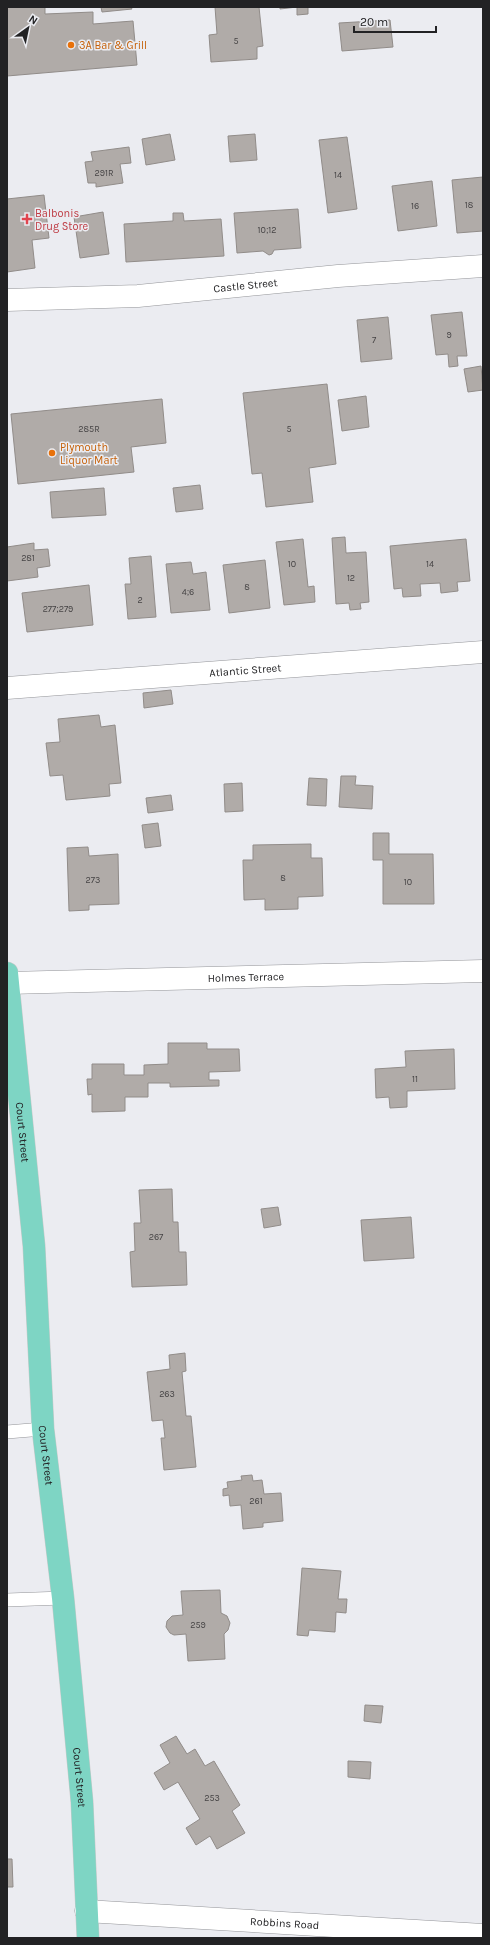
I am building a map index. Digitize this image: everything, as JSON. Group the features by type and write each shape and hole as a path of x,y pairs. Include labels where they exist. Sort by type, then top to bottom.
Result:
{"main road":[{"name":"Court Street","path":"8,978 12,1070 34,1246 43,1429 63,1598 82,1802 88,1938"}],"street":[{"name":"Castle Street","path":"7,300 138,296 338,276 483,266"},
{"name":"Atlantic Street","path":"7,688 483,652"},
{"name":"Holmes Terrace","path":"8,978 483,971"},
{"name":"Robbins Road","path":"86,1911 483,1935"}],"lane":[{"path":"7,1432 43,1429"},
{"path":"7,1600 63,1598"}],"building":[{"name":"3A Bar & Grill","path":"7,7 45,7 45,14 93,12 93,24 133,21 137,65 7,76"},
{"path":"101,7 131,7 132,9 102,12"},
{"path":"215,7 259,7 263,46 257,47 257,59 211,62 209,35 217,34"},
{"path":"280,7 297,7 280,9"},
{"path":"297,7 308,7 308,14 297,15"},
{"path":"390,20 393,47 342,51 339,23"},
{"path":"170,134 175,160 146,165 142,139"},
{"path":"255,134 257,160 230,162 228,136"},
{"path":"347,137 357,209 328,213 319,140"},
{"path":"129,147 131,163 120,164 123,183 96,187 96,183 88,183 85,162 93,161 91,152"},
{"path":"483,177 483,231 457,233 452,180"},
{"path":"432,181 437,226 398,231 392,186"},
{"name":"Balbonis Drug Store","path":"44,195 49,238 32,240 35,268 7,272 7,199"},
{"path":"298,209 301,248 274,250 272,254 269,255 263,251 237,253 234,213"},
{"path":"103,212 109,254 80,258 74,217"},
{"path":"173,213 183,213 184,221 221,219 224,256 126,262 124,224 173,221"},
{"path":"462,312 467,356 457,356 458,366 449,367 448,354 436,355 431,315"},
{"path":"388,317 392,359 361,362 357,320"},
{"path":"481,366 483,390 468,392 464,369"},
{"path":"327,384 336,464 309,468 313,502 266,507 262,473 252,474 243,393"},
{"path":"366,396 369,427 342,431 338,400"},
{"path":"162,399 166,443 131,447 134,472 18,484 11,414"},
{"path":"200,485 203,509 176,512 173,488"},
{"path":"104,488 106,515 52,518 50,492"},
{"path":"345,537 346,553 366,552 369,602 360,603 361,609 350,610 349,603 336,604 332,538"},
{"path":"303,539 308,587 314,586 315,602 284,605 276,542"},
{"path":"466,539 470,581 457,582 458,591 441,593 440,583 420,584 421,596 403,597 402,588 394,589 390,546"},
{"path":"34,543 34,550 48,549 50,566 37,568 38,577 7,581 7,547"},
{"path":"151,556 156,617 128,619 125,584 131,584 129,558"},
{"path":"265,560 270,608 229,613 223,565"},
{"path":"191,562 193,574 206,572 210,610 171,613 166,564"},
{"path":"89,585 93,625 27,632 22,593"},
{"path":"171,690 173,704 144,708 143,693"},
{"path":"99,715 101,727 115,725 121,783 109,784 110,796 66,800 63,775 50,776 46,743 60,742 58,719"},
{"path":"341,776 356,776 355,785 373,786 372,809 339,807"},
{"path":"309,778 327,779 326,806 307,805"},
{"path":"242,783 243,811 225,812 224,784"},
{"path":"171,795 173,810 148,813 146,798"},
{"path":"158,823 161,846 145,848 142,825"},
{"path":"373,833 389,833 389,854 433,854 434,904 383,904 383,860 373,860"},
{"path":"311,844 311,858 322,858 323,896 298,897 298,909 265,910 265,899 244,900 243,860 253,860 253,845"},
{"path":"88,847 89,856 118,854 119,904 89,905 89,910 69,911 67,848"},
{"path":"168,1043 207,1043 207,1049 239,1049 240,1071 209,1072 209,1080 219,1080 219,1086 170,1087 170,1083 148,1083 148,1097 125,1097 125,1111 92,1112 92,1094 88,1095 87,1079 92,1079 92,1064 124,1064 124,1075 144,1075 144,1065 168,1064"},
{"path":"454,1049 455,1089 407,1091 407,1107 390,1108 389,1097 376,1098 375,1069 406,1067 405,1051"},
{"path":"172,1189 173,1222 178,1222 179,1252 186,1252 187,1285 132,1287 130,1252 135,1251 134,1223 141,1223 139,1190"},
{"path":"278,1207 281,1225 264,1228 261,1209"},
{"path":"411,1217 414,1258 364,1261 361,1220"},
{"path":"185,1353 186,1371 182,1372 186,1416 191,1416 196,1467 164,1470 161,1438 165,1438 163,1420 152,1421 147,1372 170,1369 169,1355"},
{"path":"252,1475 253,1481 262,1480 264,1494 281,1493 283,1521 263,1523 263,1527 243,1529 241,1505 230,1506 229,1495 223,1496 223,1489 228,1488 227,1482 242,1480 241,1476"},
{"path":"302,1568 341,1571 338,1599 347,1599 346,1613 336,1612 335,1632 309,1630 308,1636 297,1635"},
{"path":"220,1590 221,1613 227,1616 230,1623 228,1630 224,1634 225,1659 188,1661 186,1634 174,1635 170,1633 166,1627 167,1621 172,1616 183,1615 181,1591"},
{"path":"365,1705 383,1706 381,1723 364,1721"},
{"path":"176,1736 187,1754 195,1749 205,1766 214,1761 240,1805 232,1811 245,1833 217,1849 210,1836 196,1845 186,1828 200,1819 178,1782 164,1790 154,1773 170,1763 160,1745"},
{"path":"348,1761 371,1762 370,1779 348,1777"},
{"path":"7,1859 12,1859 13,1887 7,1887"}],"place":[{"name":"3A Bar & Grill","path":"71,45"},
{"name":"Balbonis Drug Store","path":"27,219"},
{"name":"Plymouth Liquor Mart","path":"52,453"}]}
